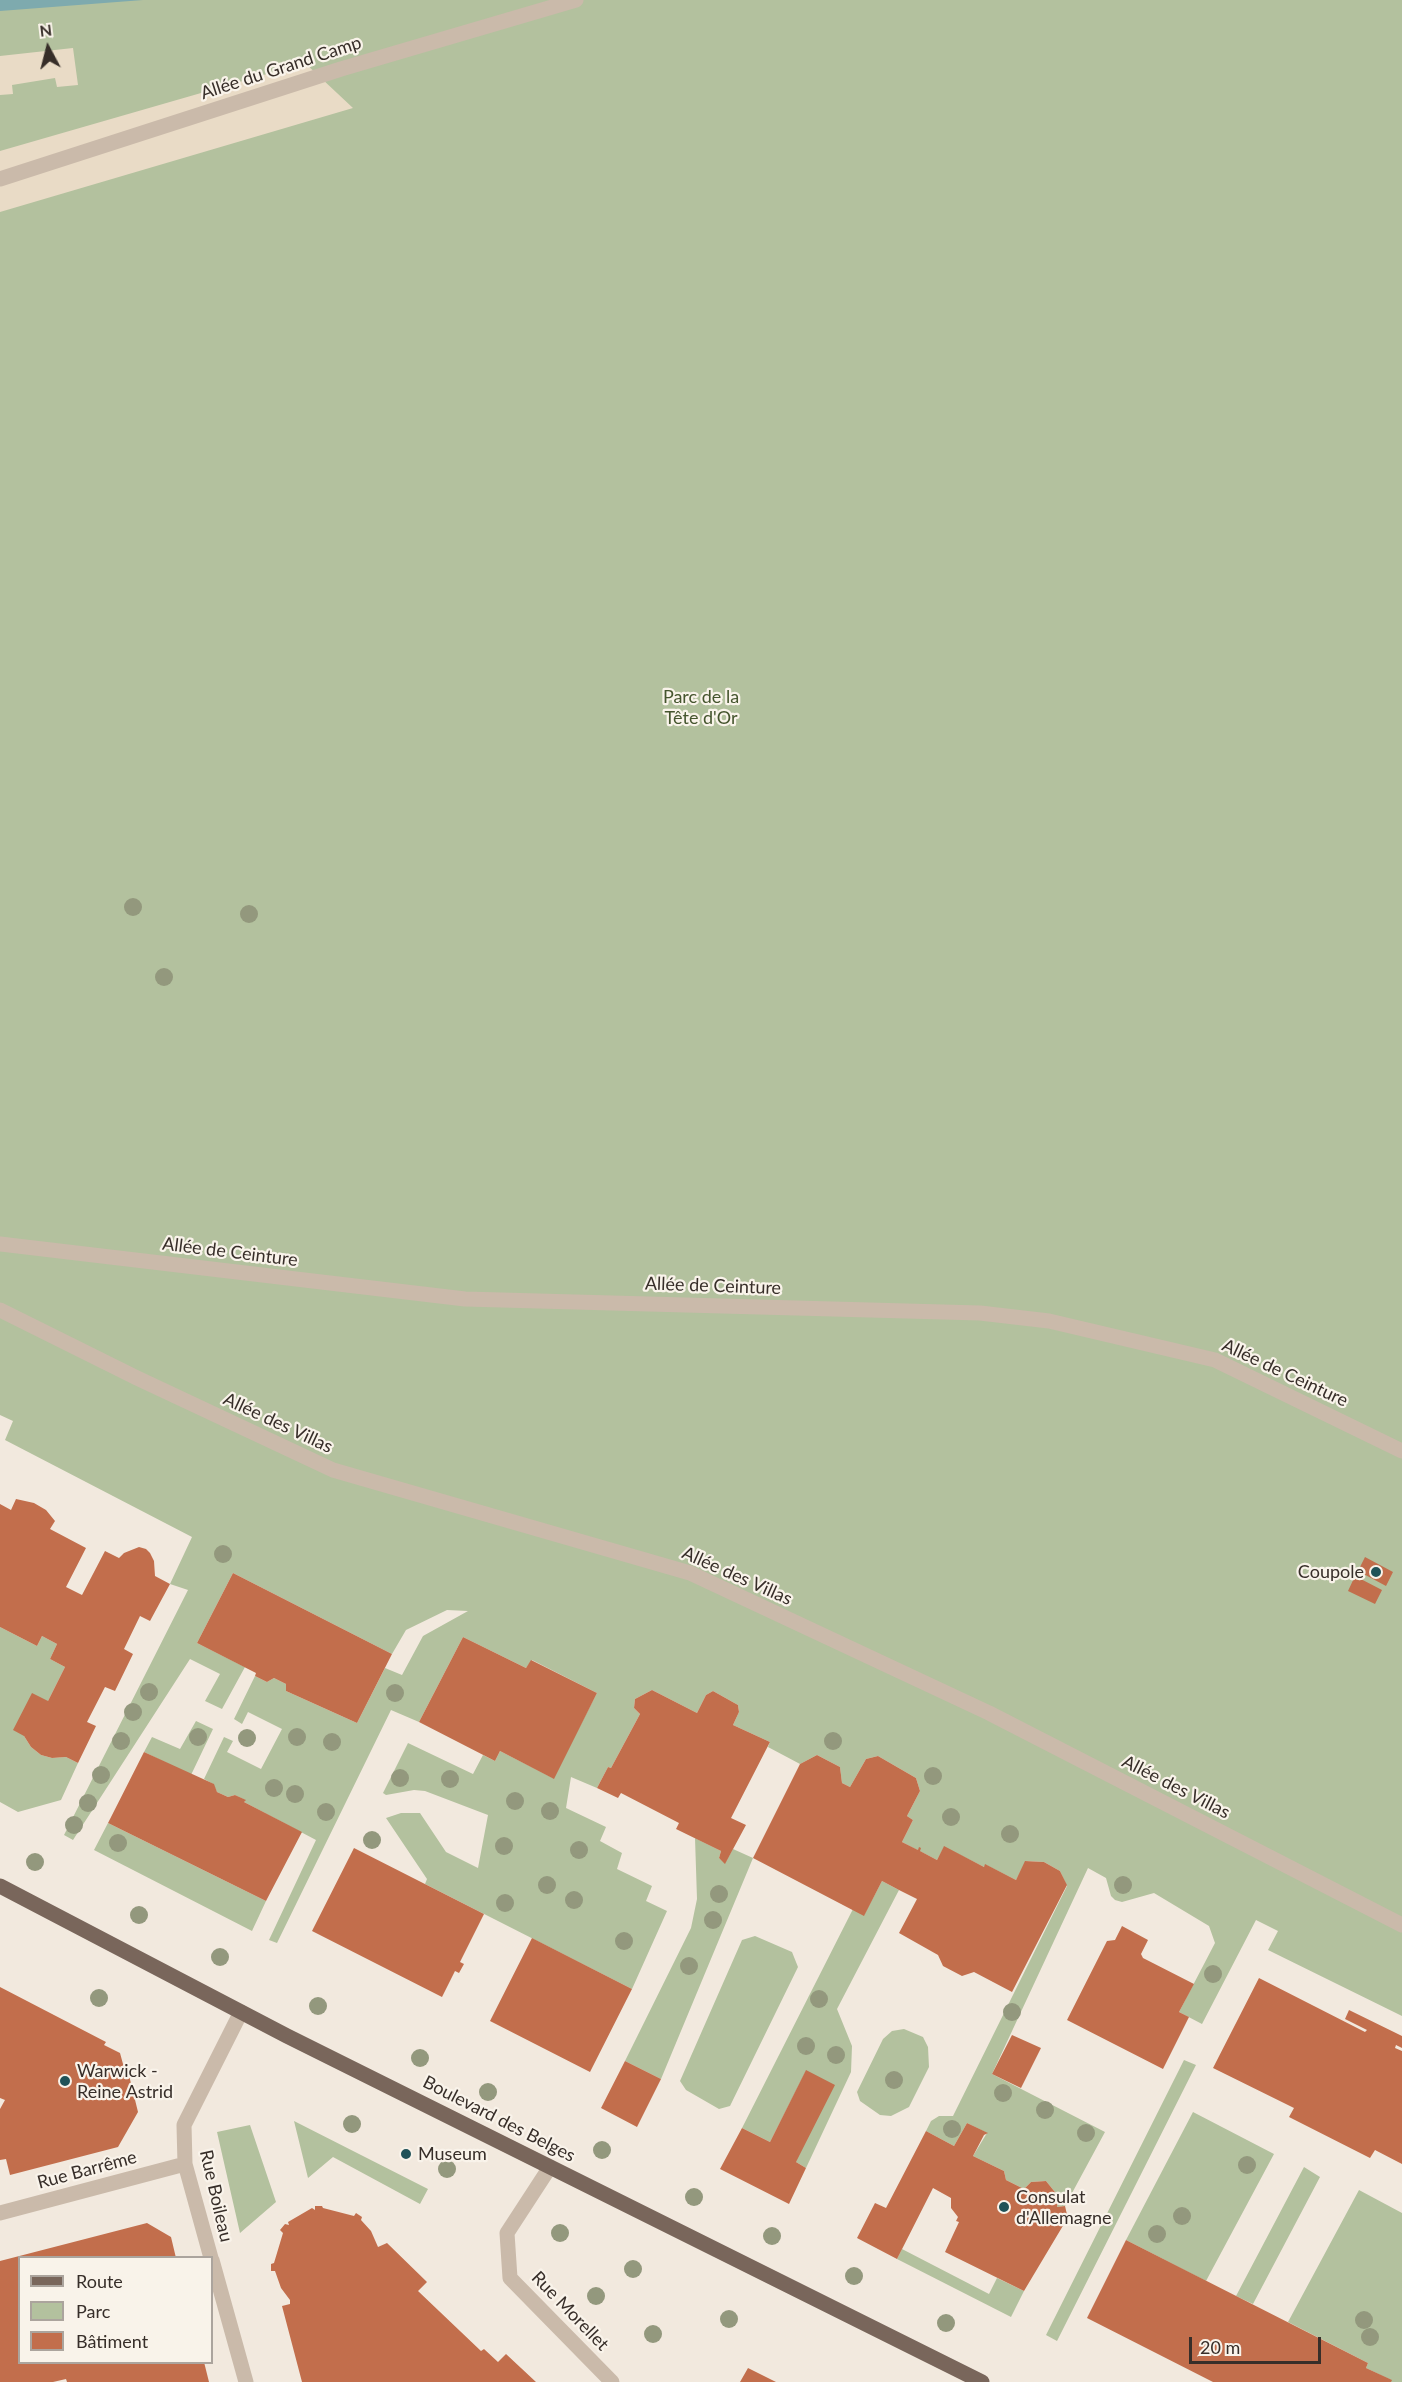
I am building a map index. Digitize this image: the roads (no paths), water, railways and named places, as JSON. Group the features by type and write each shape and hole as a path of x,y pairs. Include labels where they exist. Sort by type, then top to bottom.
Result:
{"main road":[{"name":"Boulevard des Belges","path":"0,1886 241,2012 982,2382"}],"street":[{"name":"Allée du Grand Camp","path":"0,179 341,69 576,0"},
{"name":"Allée de Ceinture","path":"0,1244 465,1299 980,1313 1049,1321 1215,1360 1402,1451"},
{"name":"Allée des Villas","path":"0,1310 137,1378 333,1470 690,1573 989,1713 1402,1924"},
{"name":"Rue Boileau","path":"210,2256 185,2164 184,2125 241,2012"},
{"name":"Rue Barrême","path":"0,2213 185,2164"},
{"name":"Rue Morellet","path":"550,2167 507,2232 510,2278 612,2382"},
{"name":"Rue Boileau","path":"213,2266 246,2382"}],"water":[{"path":"0,0 143,0 0,11"}],"place":[{"name":"Coupole","path":"1376,1572"},
{"name":"Warwick - Reine Astrid","path":"65,2081"},
{"name":"Museum","path":"406,2154"},
{"name":"Consulat d'Allemagne","path":"1004,2207"}],"park label":[{"name":"Parc de la Tête d'Or","path":"701,707"}]}
